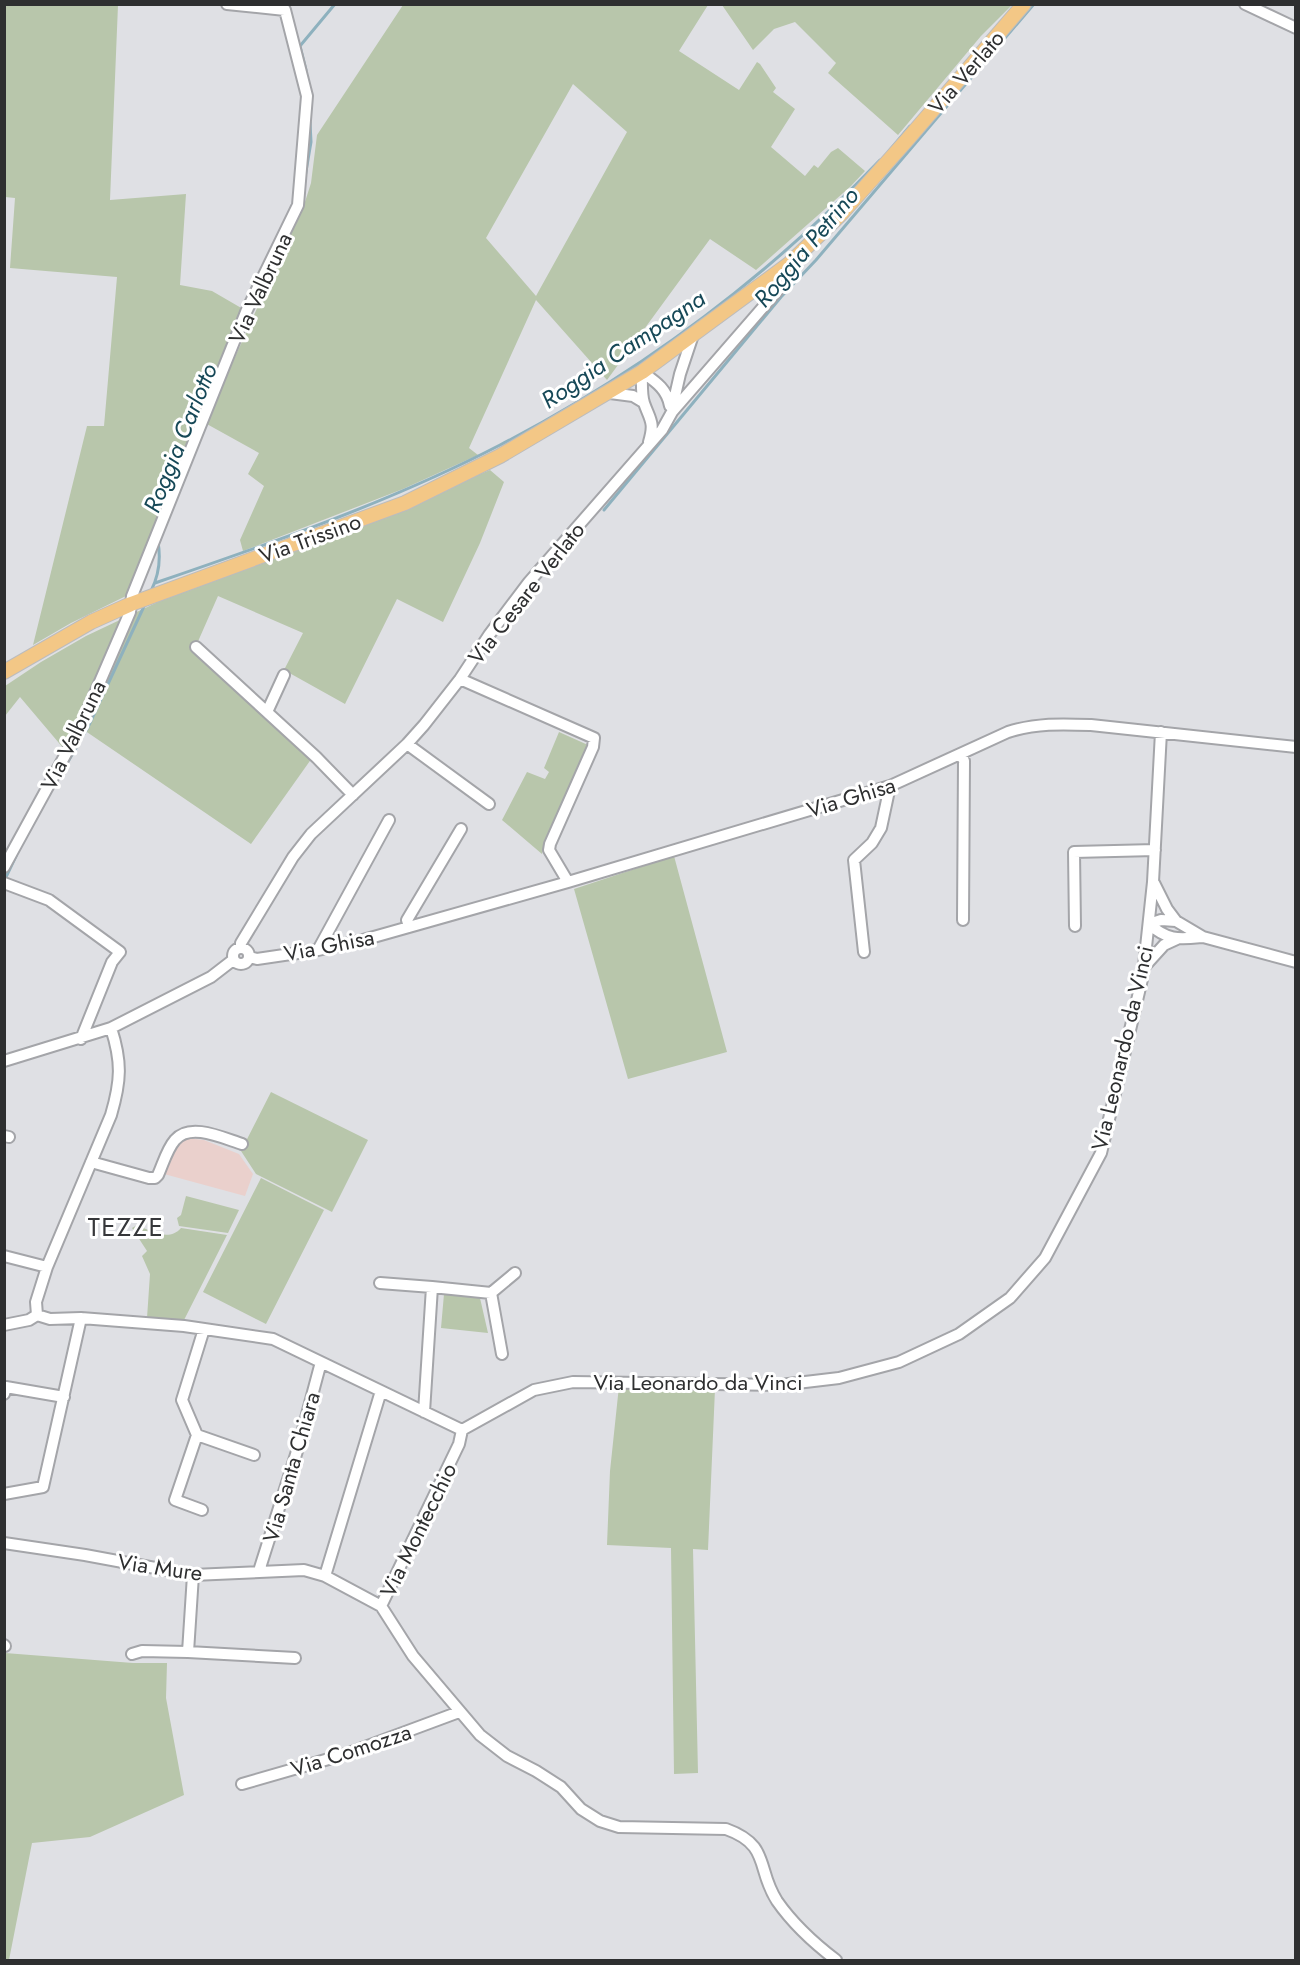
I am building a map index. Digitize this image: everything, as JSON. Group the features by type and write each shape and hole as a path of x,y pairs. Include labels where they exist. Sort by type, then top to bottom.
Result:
{"main road":[{"name":"Via Verlato","path":"769,279 789,264 841,214 1024,4"},
{"path":"610,393 769,279"},
{"name":"Via Trissino","path":"4,672 91,622 131,604 405,503 500,456 610,393"}],"street":[{"name":"Via Valbruna","path":"4,867 80,728 130,612 131,604 246,312 298,205 307,96 284,7 227,4"},
{"path":"1245,4 1296,28"},
{"name":"Via Cesare Verlato","path":"249,957 247,962 237,964 233,960 233,953 241,948 241,943 260,909 293,857 311,834 407,744 460,679 515,599 662,430 672,412 778,290 769,279"},
{"name":"Via Cesare Verlato","path":"672,412 680,374 693,335"},
{"path":"642,372 662,387 668,395 672,412"},
{"path":"642,372 643,402 651,422 652,432 648,445"},
{"path":"610,393 633,396 643,402"},
{"path":"196,647 353,795"},
{"path":"267,712 284,675"},
{"path":"460,679 594,738 594,747 550,844 549,850 568,882"},
{"name":"Via Ghisa","path":"249,957 257,958 318,950 568,882 890,786 1008,732 1040,724 1091,725 1296,747"},
{"name":"Via Leonardo da Vinci","path":"462,1430 534,1390 573,1383 780,1384 839,1378 899,1362 959,1334 1010,1298 1045,1258 1101,1153 1144,967 1153,882 1161,732"},
{"path":"407,744 489,804"},
{"path":"961,754 964,761 963,920"},
{"path":"864,952 854,860 872,843 881,828 890,786"},
{"path":"318,950 389,820"},
{"path":"409,927 407,920 461,829"},
{"path":"1075,926 1074,852 1155,850"},
{"path":"1153,882 1176,921 1203,937 1296,962"},
{"path":"4,883 49,900 120,952 112,962 81,1039"},
{"path":"1149,924 1161,920 1176,921"},
{"path":"1149,924 1163,934 1178,939"},
{"path":"1144,967 1164,945 1178,939 1203,937"},
{"path":"241,948 248,952 249,957"},
{"name":"Via Cesare Verlato","path":"4,1060 111,1029 211,977 233,960"},
{"path":"37,1315 36,1302 47,1267 111,1115 118,1091 121,1069 111,1029"},
{"path":"91,1162 155,1178 173,1142 183,1132 192,1131 242,1144"},
{"path":"4,1256 47,1267"},
{"path":"380,1284 491,1293 515,1273"},
{"path":"424,1412 432,1287"},
{"path":"491,1293 502,1354"},
{"path":"4,1325 29,1320 37,1315 50,1319 81,1318 204,1329 273,1339 462,1430"},
{"path":"4,1494 43,1487 81,1318"},
{"path":"202,1510 175,1500 198,1435 182,1400 204,1329"},
{"name":"Via Santa Chiara","path":"259,1571 295,1458 321,1362"},
{"path":"4,1394 6,1387 64,1397"},
{"path":"325,1576 381,1391"},
{"name":"Via Montecchio","path":"462,1430 459,1444 381,1606 413,1656 480,1735 507,1756 561,1787 581,1809 600,1821 619,1827 726,1829 742,1835 754,1845 776,1900 812,1941 836,1960"},
{"path":"198,1435 254,1455"},
{"name":"Via Mure","path":"4,1543 193,1575 304,1570 325,1576 381,1606"},
{"path":"188,1652 193,1575"},
{"path":"132,1654 142,1651 188,1652 295,1658"},
{"name":"Via Comozza","path":"242,1784 346,1754 459,1712"}],"shaded area":[{"path":"186,1138 204,1140 239,1154 253,1174 245,1196 164,1174 177,1143"}],"green space":[{"path":"4,5 118,5 110,200 186,194 180,285 212,291 243,309 126,596 33,645 87,426 104,426 117,277 10,268 15,198 5,197"},
{"path":"403,5 708,5 679,51 739,90 757,62 760,64 776,88 773,92 795,109 771,147 805,176 814,165 818,168 831,152 838,148 865,171 756,270 710,239 607,380 536,300 469,448 478,455 403,489 243,551 240,540 264,486 248,474 259,453 205,423 304,205 311,183 317,135","holes":["573,84 627,132 536,296 486,238"]},
{"path":"722,5 1012,5 981,36 898,135 828,73 836,63 795,22 774,29 753,50"},
{"path":"490,470 504,482 480,543 443,622 397,599 345,704 284,670 303,633 218,596 196,646 312,758 251,844 78,726 64,749 20,697 5,716 5,686 86,636 179,592 409,504"},
{"path":"559,732 588,745 542,854 502,820 527,772 545,779 549,772 544,768"},
{"path":"674,856 727,1052 628,1079 574,889"},
{"path":"271,1092 368,1140 332,1212 256,1174 241,1151"},
{"path":"261,1178 324,1210 266,1324 203,1292"},
{"path":"186,1196 239,1210 228,1233 179,1226 177,1218 181,1215"},
{"path":"137,1225 165,1235 181,1228 227,1235 183,1322 147,1318 150,1274 142,1256 147,1251 132,1228"},
{"path":"444,1294 480,1298 488,1333 441,1328"},
{"path":"619,1386 715,1389 708,1550 693,1549 698,1773 674,1774 671,1548 607,1545 610,1471"},
{"path":"5,1653 133,1663 167,1663 166,1698 184,1795 90,1837 32,1843 9,1960 4,1960"}],"waterway":[{"name":"Roggia Carlotto","path":"306,70 300,46 335,4"},
{"name":"Roggia Petrino","path":"604,510 781,297 816,260 1034,4"},
{"name":"Roggia Carlotto","path":"304,183 311,142 310,122"},
{"name":"Roggia Campagna","path":"889,151 910,126"},
{"name":"Roggia Campagna","path":"155,583 287,537 373,503 458,466 553,417 654,353 702,318 794,243 880,160"},
{"name":"Roggia Carlotto","path":"151,591 159,567 158,542"},
{"name":"Roggia Carlotto","path":"58,779 88,727 146,602"},
{"name":"Roggia Carlotto","path":"6,877 16,856"}],"district":[{"name":"TEZZE","path":"126,1227"}]}
